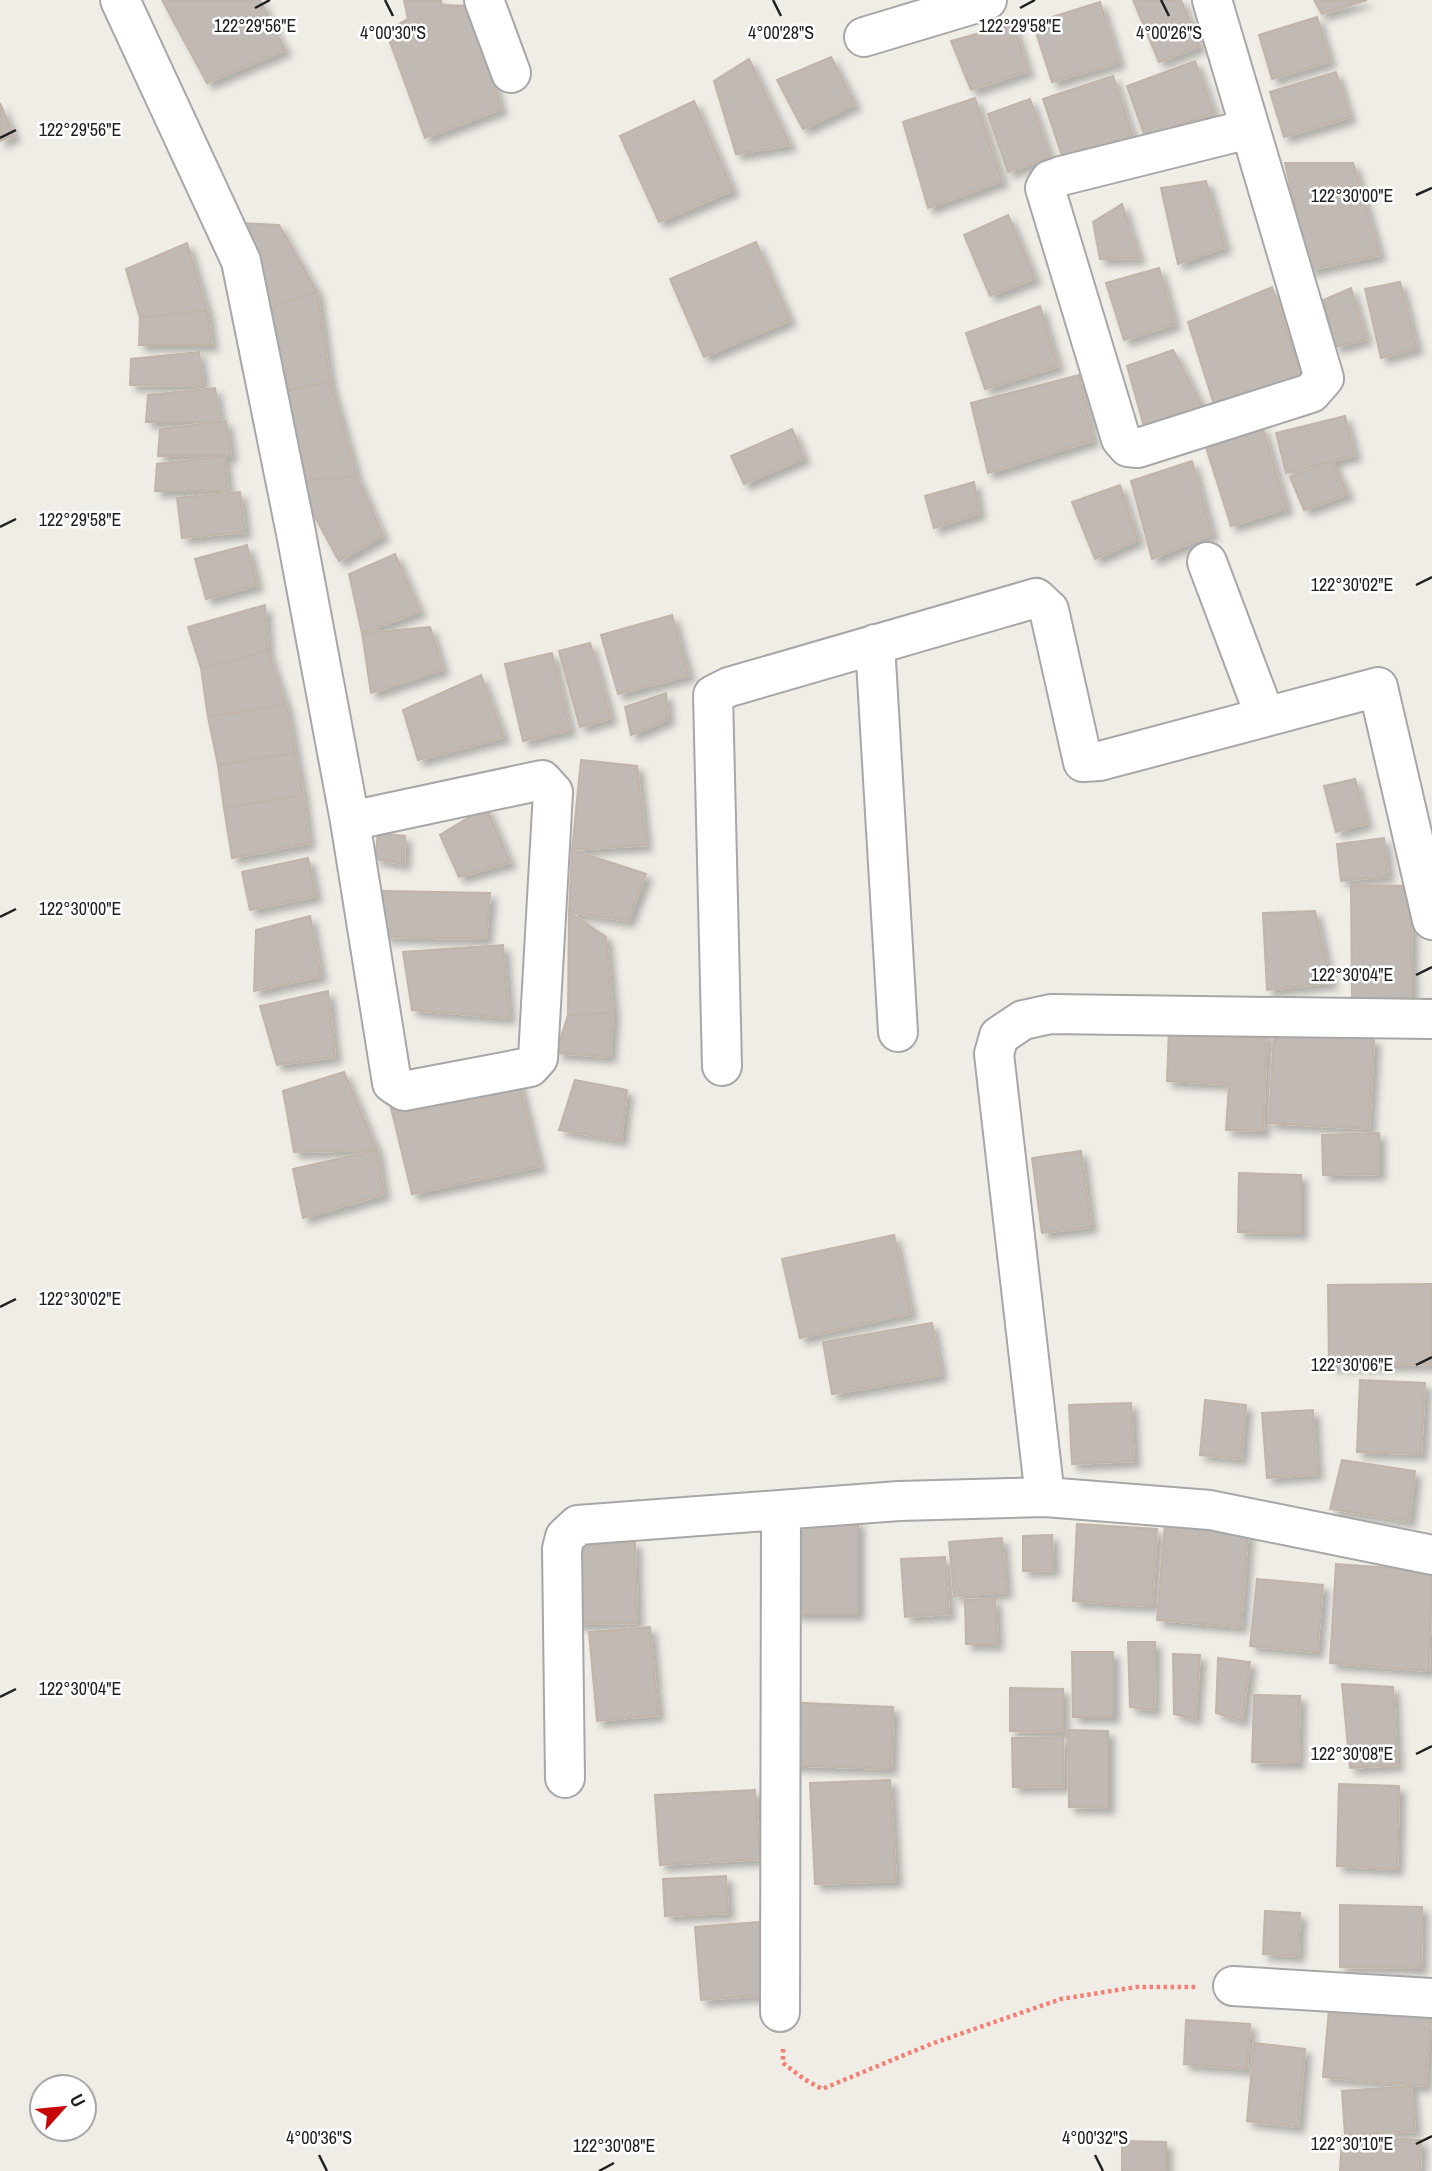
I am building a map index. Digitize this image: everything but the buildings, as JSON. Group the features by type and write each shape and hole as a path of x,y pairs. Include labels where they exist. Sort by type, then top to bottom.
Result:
{"street":[{"path":"120,0 241,261 350,821 392,1083 404,1091 530,1067 536,1063 553,792 546,782 542,780 350,821"},
{"path":"484,0 511,73"},
{"path":"863,37 987,0"},
{"path":"1212,0 1324,378 1311,393 1138,448 1128,447 1121,439 1045,188 1049,180 1062,176 1249,129"},
{"path":"1207,562 1265,716"},
{"path":"722,1066 713,695 729,687 1036,598 1049,610 1083,761 1100,761 1378,687 1432,920"},
{"path":"875,644 898,1032"},
{"path":"1045,1497 994,1054 999,1036 1023,1020 1051,1014 1432,1019"},
{"path":"565,1777 562,1549 565,1537 578,1525 899,1501 1045,1497 1210,1510 1432,1555"},
{"path":"780,2012 781,1510"},
{"path":"1233,1986 1432,1998"}],"path":[{"path":"780,2012 783,2063 822,2089 931,2043 1061,1999 1136,1987 1233,1986"}]}
